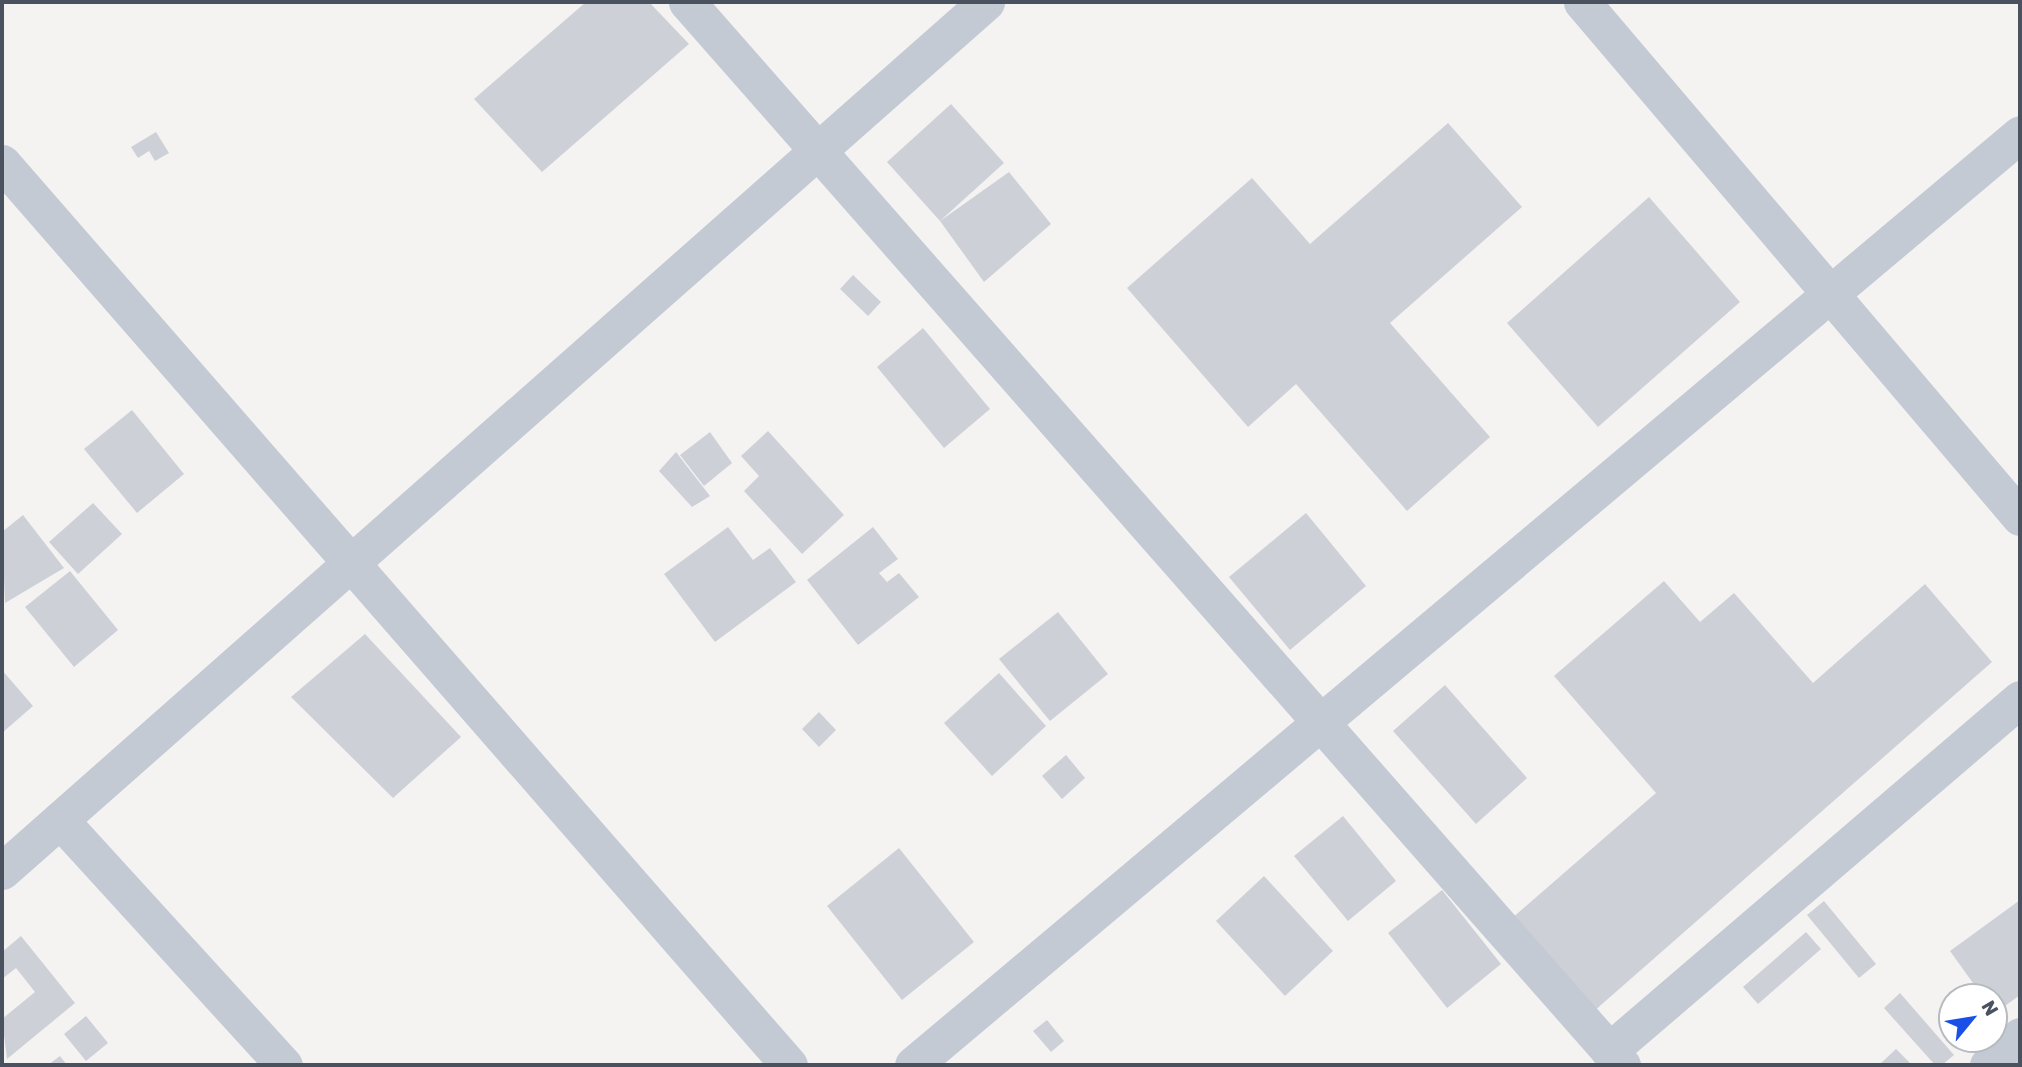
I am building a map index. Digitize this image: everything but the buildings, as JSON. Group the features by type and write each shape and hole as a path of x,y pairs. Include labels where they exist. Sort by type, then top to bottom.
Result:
{"street":[{"path":"687,2 1615,1058 2020,699"},
{"path":"2,871 352,564 815,150 986,2"},
{"path":"1582,2 1828,297 2020,517"},
{"path":"913,1065 1323,726 2020,134"},
{"path":"2,163 789,1065"},
{"path":"60,820 284,1065"},
{"path":"1988,1065 2020,1037"}]}
